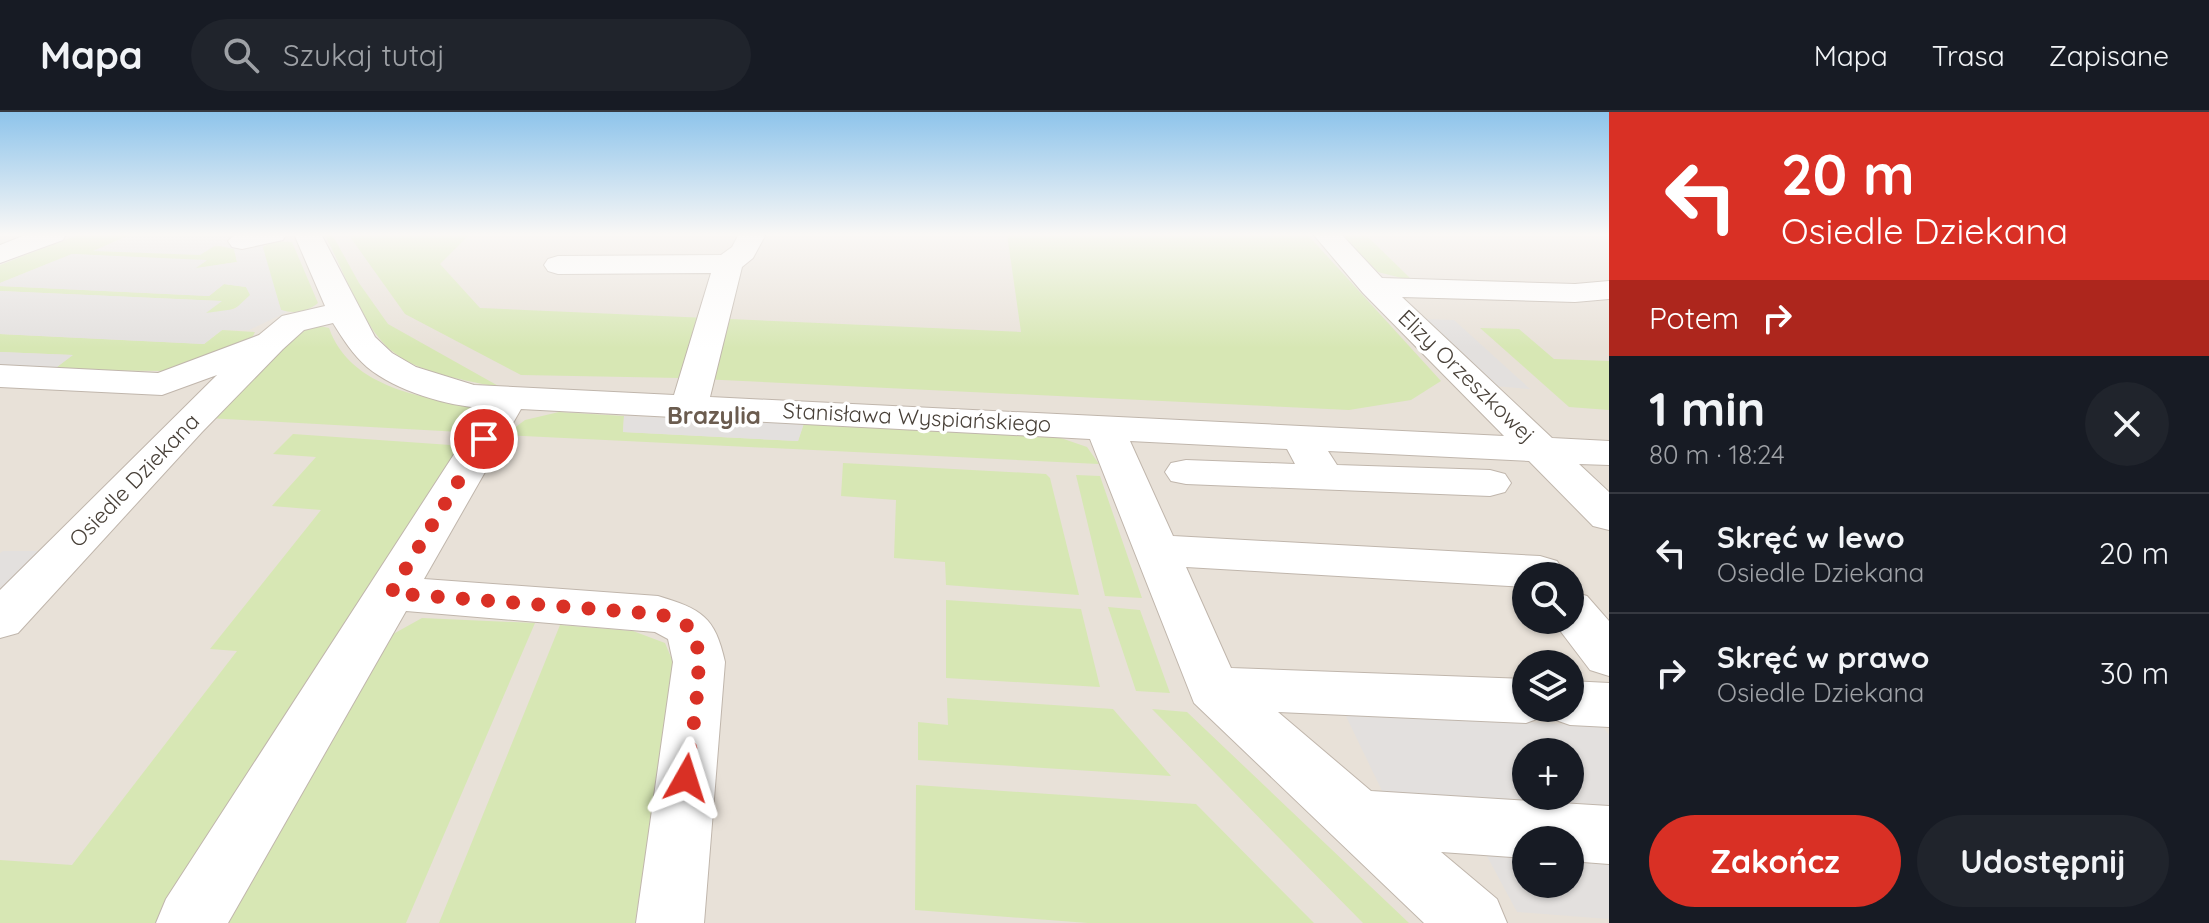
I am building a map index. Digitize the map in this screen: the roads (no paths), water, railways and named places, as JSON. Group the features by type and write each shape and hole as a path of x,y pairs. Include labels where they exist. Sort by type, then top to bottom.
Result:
{"street":[{"name":"Stanisława Wyspiańskiego","path":"324,272 341,311 366,350 392,370 431,387 508,399 1609,453"},
{"path":"689,406 726,272"},
{"name":"Elizy Orzeszkowej","path":"1360,272 1609,516"},
{"path":"1374,287 1575,293 1609,290"},
{"name":"Osiedle Dziekana","path":"0,376 162,384 277,329 341,311"},
{"name":"Osiedle Dziekana","path":"0,620 277,329"},
{"path":"190,923 508,399"},
{"path":"1105,427 1213,688 1473,923"},
{"path":"1300,438 1324,477"},
{"path":"1186,472 1490,483"},
{"path":"1156,550 1512,570"},
{"path":"391,593 658,614 681,620 694,634 699,662 670,923"},
{"path":"1584,625 1609,656"},
{"path":"1213,688 1512,700"},
{"path":"1584,704 1609,705"},
{"path":"1357,818 1609,835"}],"district":[{"name":"Brazylia","path":"714,416"}]}
